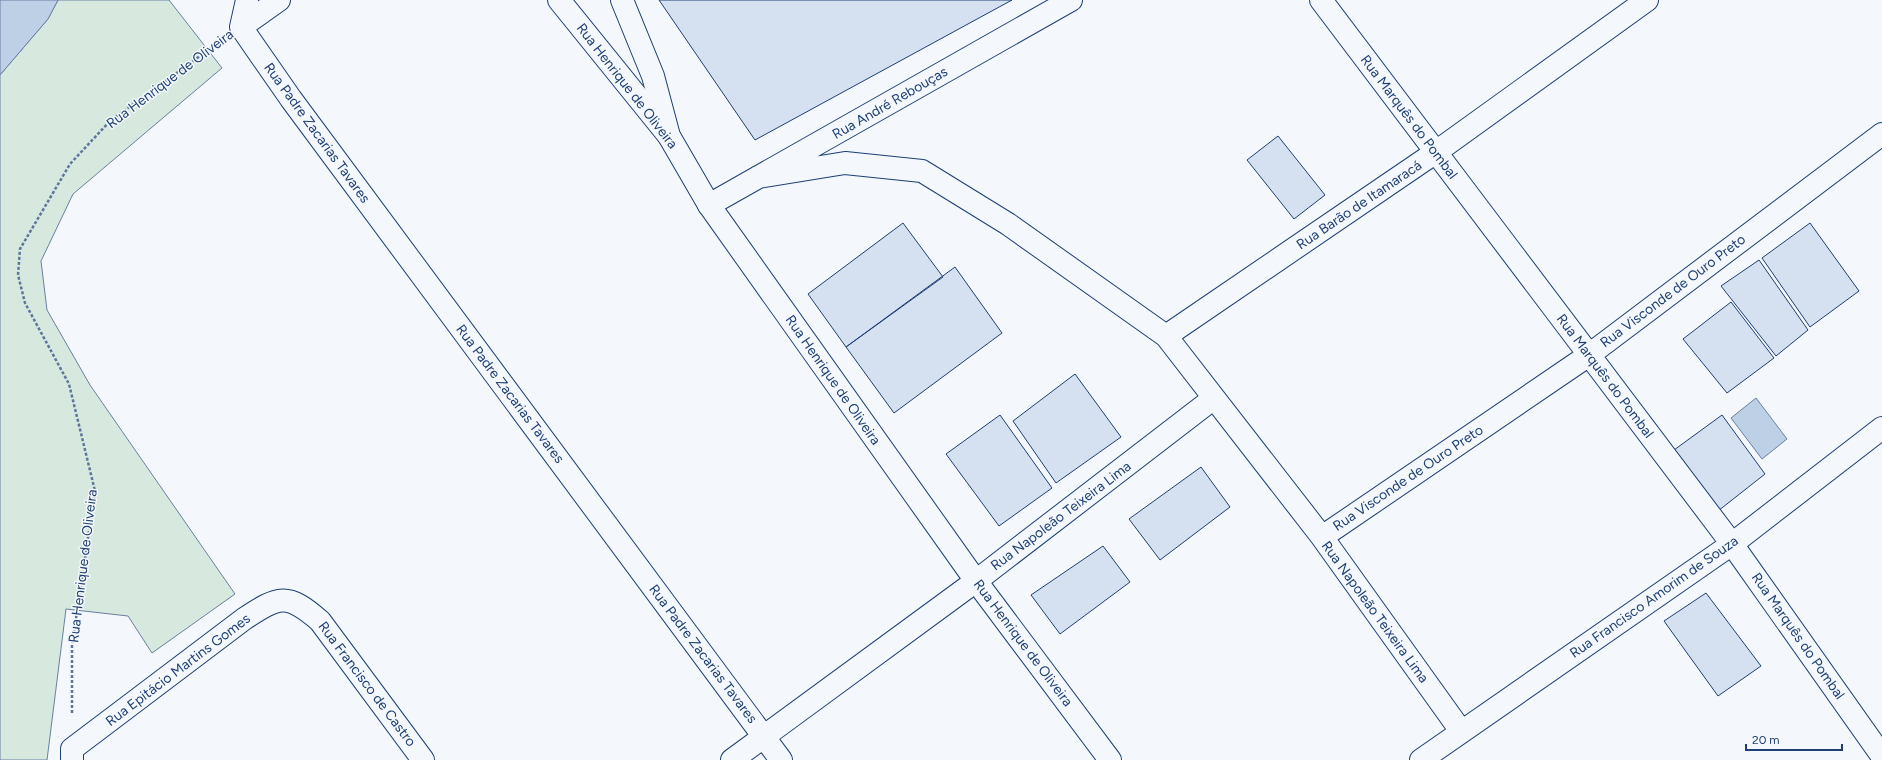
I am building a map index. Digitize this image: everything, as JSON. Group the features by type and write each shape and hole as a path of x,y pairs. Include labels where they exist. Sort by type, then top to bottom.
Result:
{"street":[{"path":"241,27 248,0"},
{"name":"Rua Henrique de Oliveira","path":"241,27 279,0"},
{"name":"Rua Henrique de Oliveira","path":"559,0 669,136 709,205 976,581 1110,760"},
{"path":"622,0 653,76 669,136"},
{"name":"Rua André Rebouças","path":"709,205 1071,0"},
{"name":"Rua Marquês do Pombal","path":"1321,0 1732,544 1882,756"},
{"name":"Rua Barão de Itamaracá","path":"1166,336 1436,152 1647,0"},
{"name":"Rua Padre Zacarias Tavares","path":"241,27 295,105 781,760"},
{"name":"Rua Visconde de Ouro Preto","path":"1322,537 1589,355 1882,134"},
{"name":"Rua Napoleão Teixeira Lima","path":"758,177 845,163 922,171 1008,224 1166,336 1322,537 1461,732"},
{"name":"Rua Napoleão Teixeira Lima","path":"732,760 976,581 1214,398"},
{"name":"Rua Francisco Amorim de Souza","path":"1421,760 1732,544 1882,428"},
{"name":"Rua Epitácio Martins Gomes","path":"72,754 244,619 268,604 288,600"},
{"name":"Rua Francisco de Castro","path":"288,600 302,605 320,621 423,760"}],"path":[{"name":"Rua Henrique de Oliveira","path":"72,754 72,645 95,491 69,384 25,303 18,275 20,249 70,164 110,121 241,27"}],"shaded area":[{"path":"58,0 169,0 222,68 73,194 41,261 47,310 90,385 235,594 152,653 128,616 66,609 47,760 0,760 0,75 48,19"}],"water":[{"path":"0,0 58,0 48,19 0,75"},
{"path":"1756,398 1787,439 1762,459 1731,418"}],"building":[{"path":"659,0 1012,0 755,140"},
{"path":"1278,136 1325,195 1294,219 1247,160"},
{"path":"903,223 943,277 846,347 808,294"},
{"path":"1810,223 1859,291 1810,327 1762,258"},
{"path":"1759,260 1808,330 1776,356 1721,286"},
{"path":"955,267 1002,333 894,413 846,347"},
{"path":"1731,302 1774,358 1727,393 1683,339"},
{"path":"1075,374 1121,437 1056,483 1013,421"},
{"path":"1000,415 1052,488 999,526 946,454"},
{"path":"1722,415 1765,474 1718,511 1674,450"},
{"path":"1201,467 1230,507 1160,560 1129,519"},
{"path":"1103,546 1130,582 1060,634 1031,595"},
{"path":"1706,593 1761,666 1718,696 1664,621"}]}
